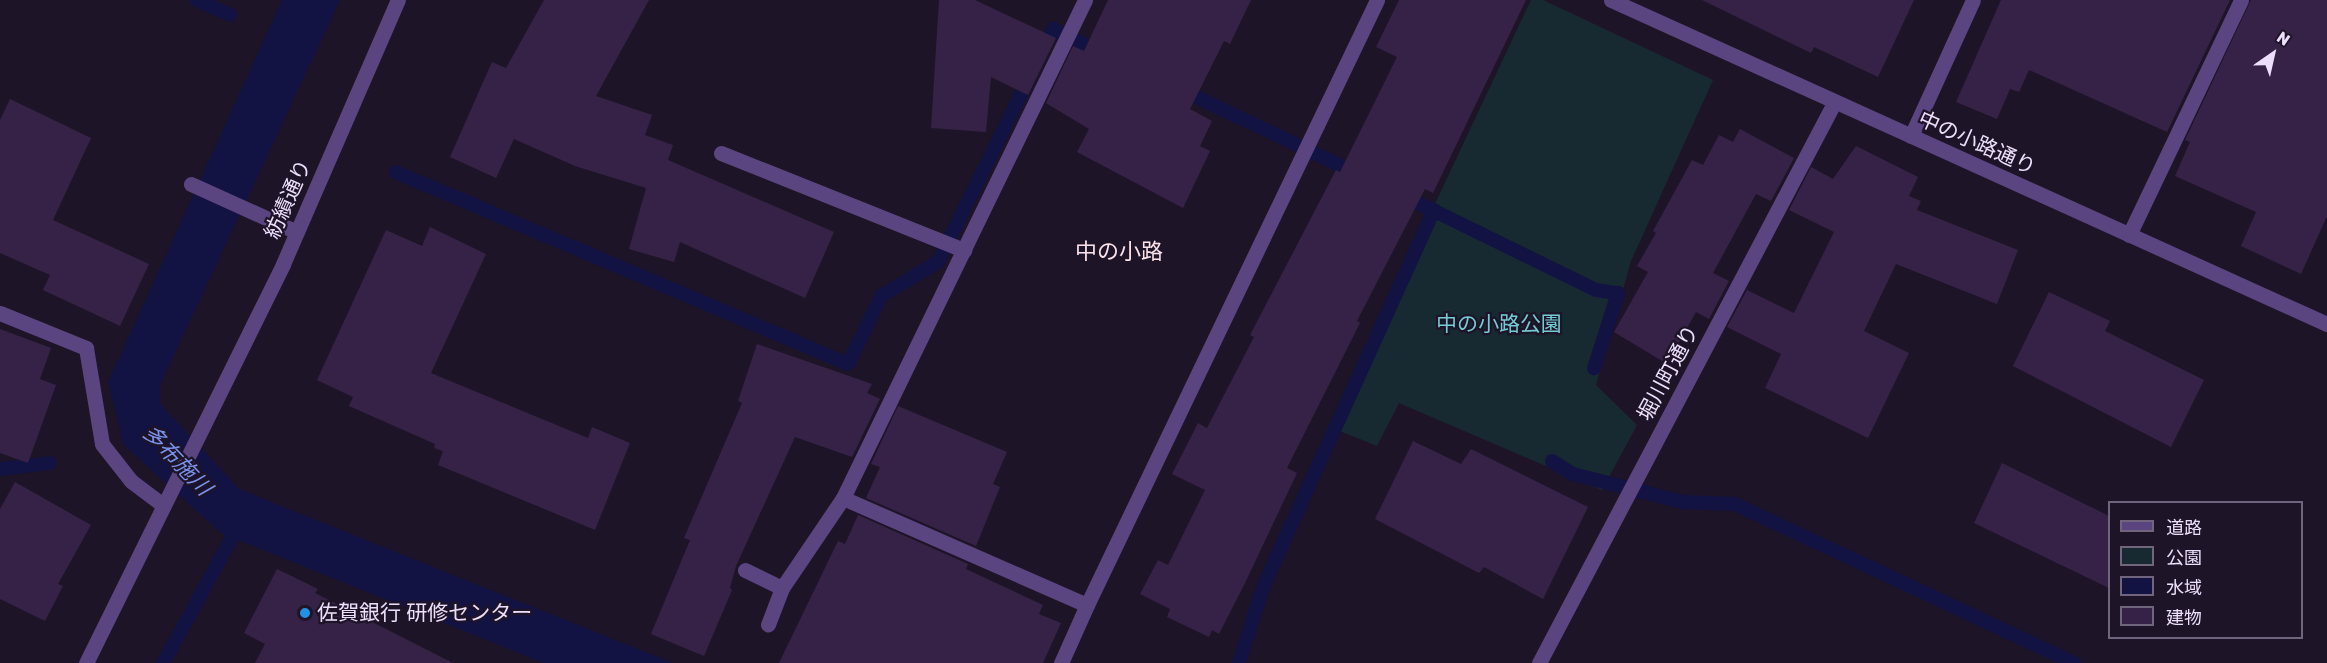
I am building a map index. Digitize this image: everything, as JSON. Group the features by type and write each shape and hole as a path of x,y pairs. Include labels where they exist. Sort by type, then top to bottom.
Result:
{"street":[{"name":"紡績通り","path":"164,506 297,232 398,0"},
{"path":"768,624 782,588 843,498 1085,0"},
{"path":"1061,663 1377,0"},
{"name":"中の小路通り","path":"1611,0 1834,103 2327,324"},
{"path":"1911,136 1973,0"},
{"path":"2129,235 2241,0"},
{"name":"堀川町通り","path":"1539,663 1834,103"},
{"path":"721,153 964,250"},
{"path":"191,184 297,232"},
{"path":"0,312 86,348 102,444 131,481 164,506 86,663"},
{"path":"843,498 1087,605"},
{"path":"745,570 782,588"}],"green space":[{"name":"中の小路公園","path":"1531,0 1543,0 1713,80 1631,261 1596,385 1637,425 1602,490 1399,403 1377,446 1330,427"}],"water":[{"name":"多布施川","path":"282,0 340,0 160,385 160,403 239,489 673,663 544,663 221,533 123,444 108,382"}],"building":[{"path":"544,0 649,0 596,96 652,115 645,135 673,145 668,160 834,232 805,298 680,242 674,262 629,249 646,188 575,166 514,139 496,178 450,157 492,62 506,68"},
{"path":"939,0 975,0 1056,38 1028,95 991,77 986,132 931,128"},
{"path":"1108,0 1251,0 1230,44 1224,41 1190,109 1212,121 1200,146 1210,151 1183,208 1077,152 1089,129 1046,103 1073,46 1084,51"},
{"path":"1399,0 1526,0 1433,193 1425,189 1357,321 1360,323 1287,468 1297,473 1219,634 1212,630 1209,637 1167,617 1170,609 1140,594 1158,560 1168,565 1205,490 1172,474 1198,423 1207,428 1254,337 1250,335 1336,170 1340,172 1397,57 1376,47"},
{"path":"1702,0 1914,0 1878,77 1814,47 1811,53"},
{"path":"2001,0 2230,0 2167,132 2029,70 2019,92 2010,89 1997,119 1956,102"},
{"path":"2251,0 2327,0 2327,216 2301,274 2241,246 2256,212 2175,176 2190,142 2185,140"},
{"path":"10,99 91,138 53,220 149,264 120,326 43,290 50,275 0,253 0,120"},
{"path":"1740,129 1794,158 1771,201 1756,194 1713,273 1729,281 1709,319 1696,312 1667,364 1614,332 1648,272 1637,266 1656,233 1653,231 1692,160 1703,165 1719,135 1733,142"},
{"path":"1856,146 1918,177 1909,196 1921,201 1917,210 2018,250 1997,304 1896,264 1864,331 1909,353 1868,438 1765,388 1781,354 1727,327 1747,290 1794,313 1834,232 1789,210 1811,167 1833,179"},
{"path":"430,227 486,254 431,373 588,438 592,427 630,443 595,530 438,465 443,451 434,448 435,444 349,406 353,397 317,380 386,230 422,246"},
{"path":"2049,292 2110,321 2105,331 2204,380 2171,447 2013,366"},
{"path":"0,329 51,348 40,379 56,385 28,463 0,453"},
{"path":"757,344 872,384 867,393 880,399 852,457 795,437 736,566 730,588 732,590 704,656 651,634 690,540 684,538 742,403 738,401"},
{"path":"898,406 1007,452 993,484 1000,487 976,546 866,498 880,467 871,464"},
{"path":"1413,441 1461,464 1471,449 1588,507 1543,599 1484,567 1479,573 1375,519"},
{"path":"2002,463 2108,516 2108,588 1974,523"},
{"path":"15,482 91,525 58,584 63,586 45,621 0,599 0,509"},
{"path":"858,515 968,564 966,569 1043,605 1039,614 1061,623 1043,663 779,663 838,541 845,544"},
{"name":"佐賀銀行 研修センター","path":"277,569 318,589 315,593 453,663 255,663 265,644 244,633"}],"waterway":[{"path":"197,0 230,15"},
{"path":"1042,50 1053,29 1103,53"},
{"path":"396,172 848,364 881,296 938,262 1030,76"},
{"path":"1180,89 1358,174"},
{"path":"1402,195 1596,290 1618,293 1594,368"},
{"path":"1239,663 1263,587 1434,210"},
{"path":"1552,461 1573,474 1683,502 1735,504 2075,663"},
{"path":"0,469 50,463"},
{"path":"163,663 240,523"}],"place":[{"name":"佐賀銀行 研修センター","path":"305,613"}],"district":[{"name":"中の小路","path":"1119,252"}]}
